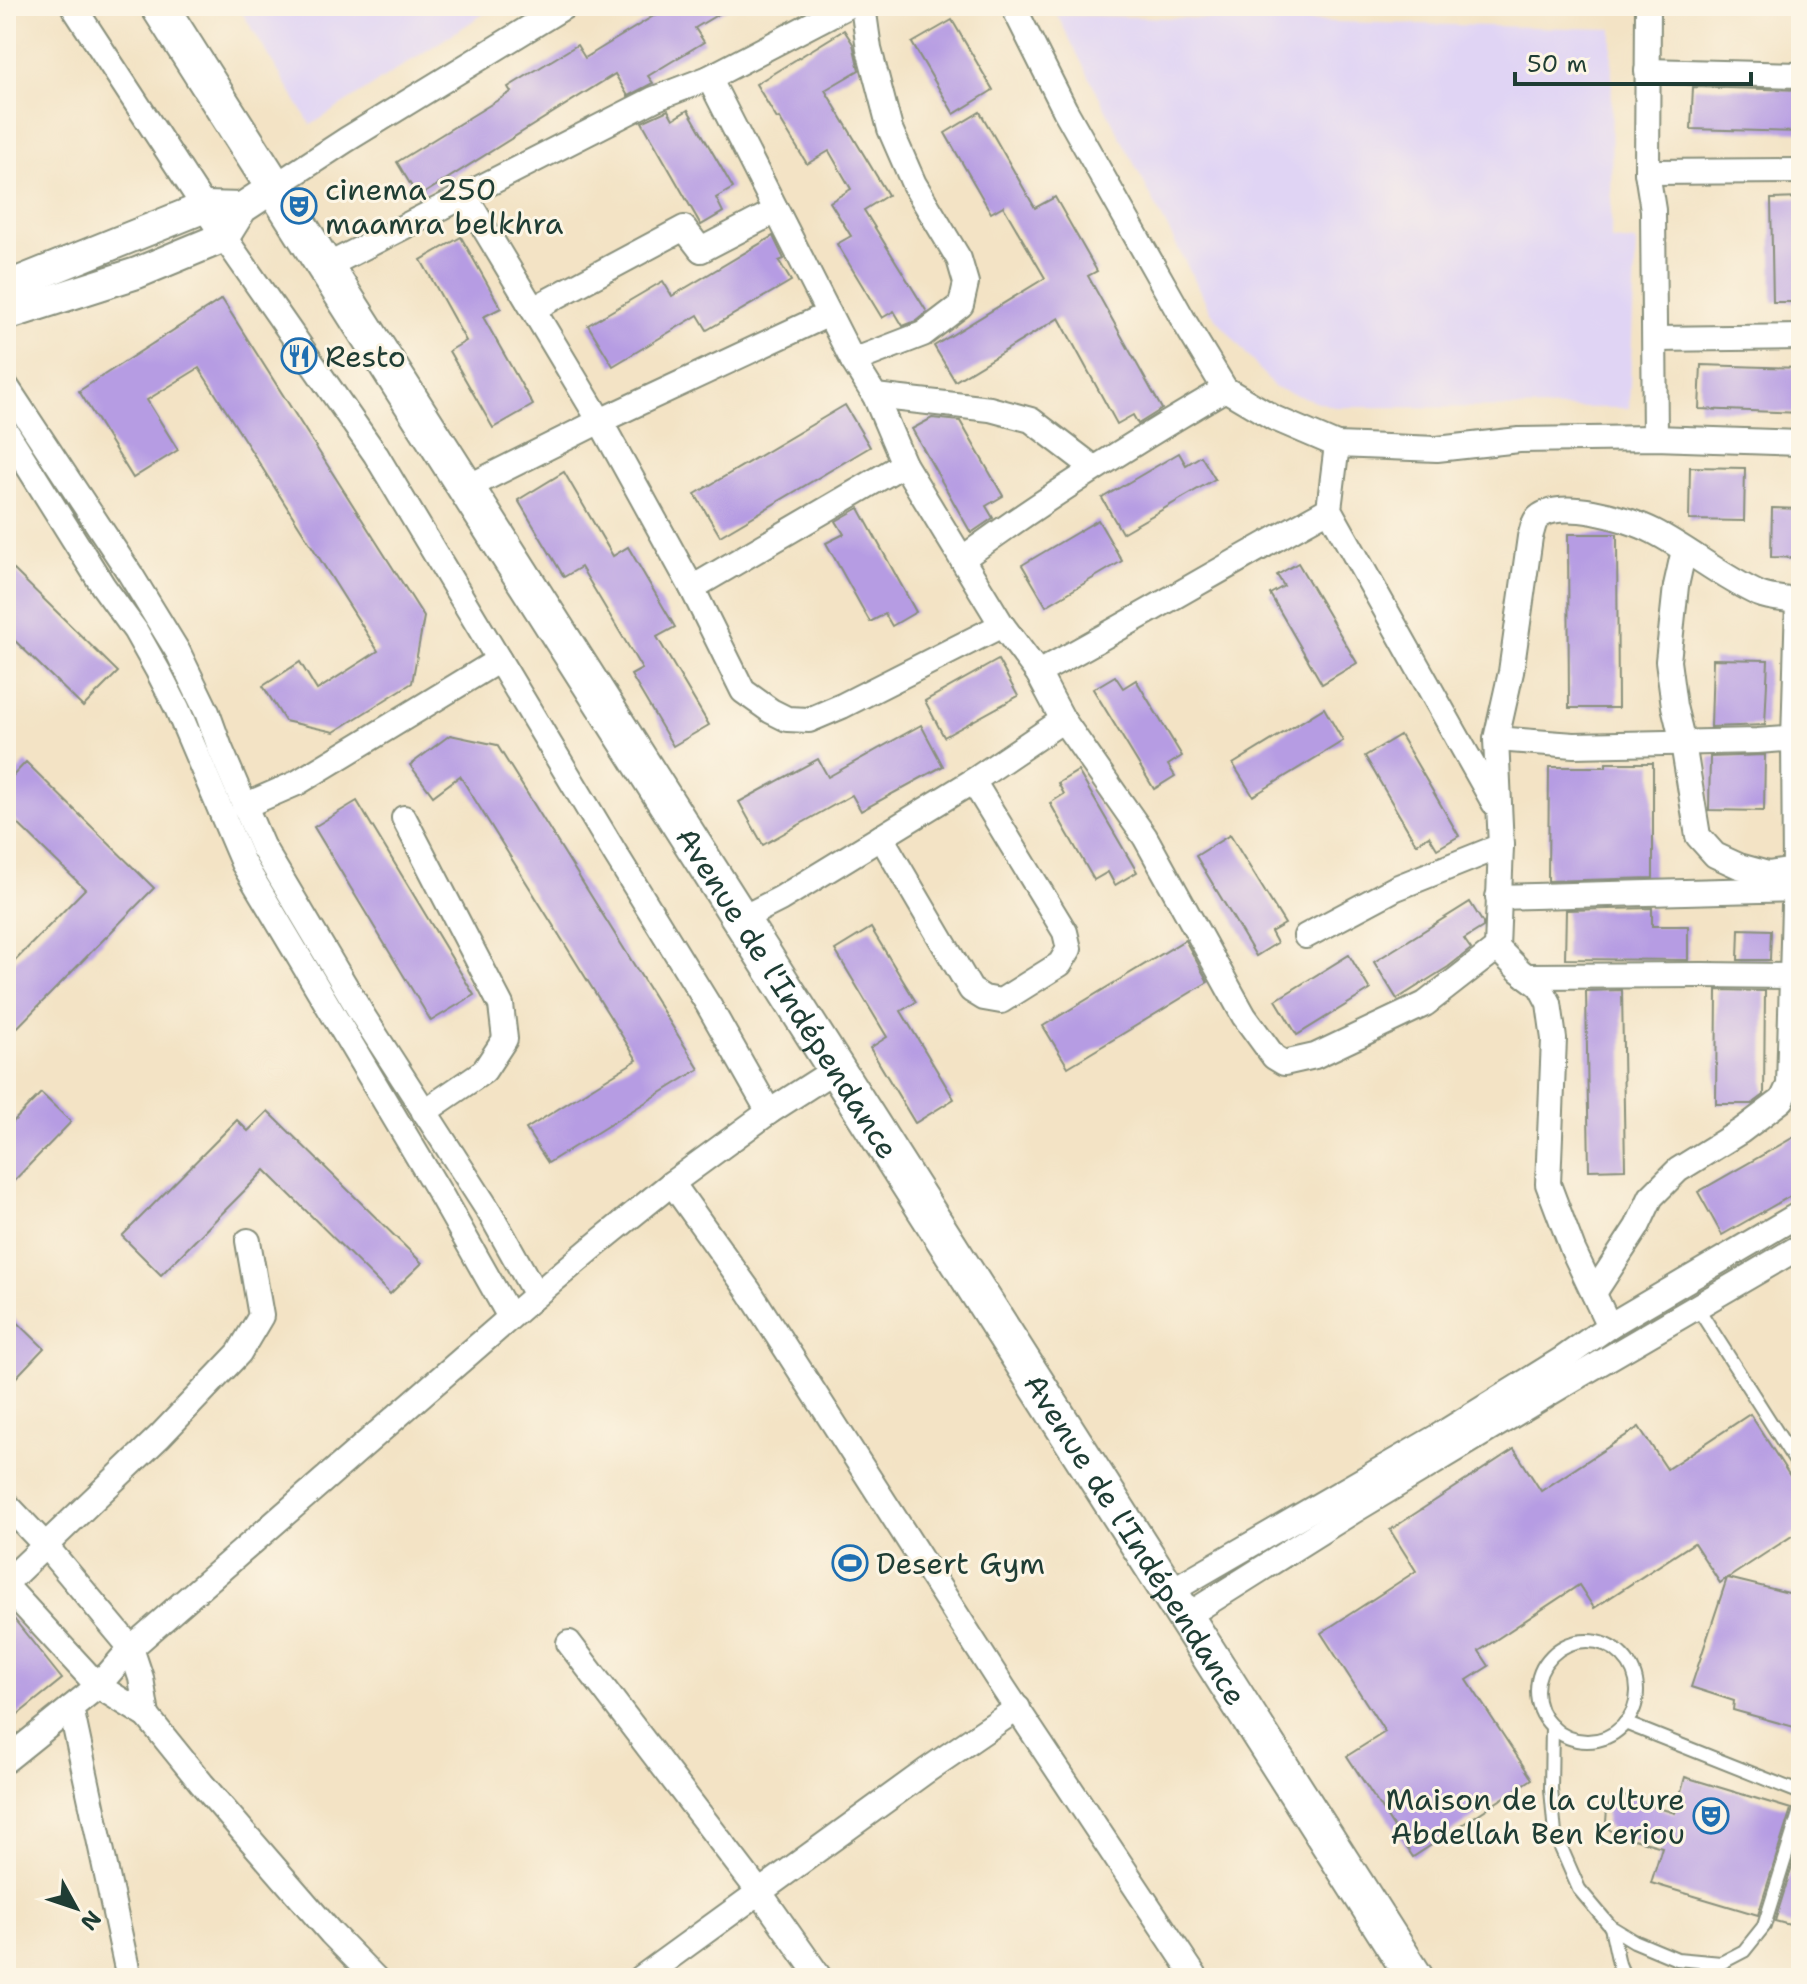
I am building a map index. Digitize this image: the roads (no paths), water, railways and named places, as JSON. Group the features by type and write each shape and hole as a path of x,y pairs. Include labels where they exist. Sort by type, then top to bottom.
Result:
{"main road":[{"name":"Avenue de l'Indépendance","path":"159,6 1415,1978"}],"street":[{"path":"73,6 224,237 376,455 709,1006 769,1112"},
{"path":"11,299 137,273 224,237 242,208 346,140 565,6"},
{"path":"325,267 654,99 709,78 847,6"},
{"path":"853,361 923,334 961,305 966,283 959,259 914,184 890,129 869,49 863,6"},
{"path":"1013,6 1065,110 1225,389 1285,423 1337,445 1437,449 1519,440 1655,438 1801,443"},
{"path":"1648,6 1647,172 1653,210 1655,438"},
{"path":"1647,71 1801,75"},
{"path":"709,78 853,361 875,396 904,464 1002,625 1038,673 1063,720 1145,837 1244,1016 1274,1057 1284,1063 1315,1056 1425,1004 1497,948"},
{"path":"1647,172 1801,171"},
{"path":"465,196 600,421 692,588 743,691 787,719 809,720 1002,625"},
{"path":"11,299 205,207 242,208"},
{"path":"533,309 684,228 701,250 776,211"},
{"path":"466,488 600,421 829,314"},
{"path":"1655,339 1801,337"},
{"path":"6,386 178,652 207,712 262,846 363,1016 490,1213 536,1295"},
{"path":"962,559 1094,468 1225,389"},
{"path":"875,396 990,409 1031,420 1094,468"},
{"path":"6,431 143,644 177,708 243,863 510,1317"},
{"path":"1337,445 1329,509 1498,811"},
{"path":"692,588 904,464"},
{"path":"1038,673 1123,628 1329,509"},
{"path":"1594,1293 1637,1227 1651,1197 1678,1170 1741,1131 1782,1100 1789,1085 1797,883 1800,601 1762,596 1640,526 1585,511 1556,509 1535,521 1530,537 1511,672 1496,739 1501,846 1497,948 1540,986 1549,1003 1554,1039 1548,1184 1573,1250 1609,1326"},
{"path":"1684,550 1676,586 1668,661 1698,836 1715,855 1739,866 1797,883"},
{"path":"244,806 297,783 499,660"},
{"path":"741,919 780,899 973,781 1063,720"},
{"path":"1496,739 1574,745 1798,739"},
{"path":"881,837 971,990 984,998 1001,1001 1060,964 1069,949 1065,932 973,781"},
{"path":"404,818 501,1005 505,1039 484,1071 424,1112"},
{"path":"1306,936 1396,888 1501,846"},
{"path":"1498,897 1797,883"},
{"path":"1527,976 1793,976"},
{"path":"6,1760 98,1686 131,1648 536,1295 672,1183 769,1112 836,1069"},
{"path":"672,1183 749,1291 1196,1978"},
{"path":"1177,1604 1561,1360 1609,1326 1801,1213"},
{"path":"248,1241 261,1316 239,1353 160,1436 6,1584 98,1686 147,1716 301,1899 375,1978"},
{"path":"1177,1604 1355,1510 1801,1246"},
{"path":"6,1504 45,1545 131,1648 141,1678 147,1716"},
{"path":"569,1643 760,1893 820,1978"},
{"path":"71,1708 129,1978"},
{"path":"641,1978 1018,1708"}],"lane":[{"path":"1697,1307 1801,1470"},
{"path":"1601,1642 1628,1661 1635,1675 1637,1692 1634,1708 1625,1723 1613,1734 1597,1740 1581,1740 1565,1735 1552,1726 1542,1713 1537,1697 1538,1681 1544,1665 1554,1652 1569,1644 1601,1642"},
{"path":"1625,1723 1801,1793"},
{"path":"1552,1726 1551,1789 1555,1834 1579,1889 1611,1927 1634,1941 1677,1959 1721,1963 1744,1951 1764,1926 1801,1807"},
{"path":"1611,1927 1625,1978"}],"place":[{"name":"cinema 250 maamra belkhra","path":"299,206"},
{"name":"Resto","path":"299,356"},
{"name":"Desert Gym","path":"850,1563"},
{"name":"Maison de la culture Abdellah Ben Keriou","path":"1711,1816"}]}
